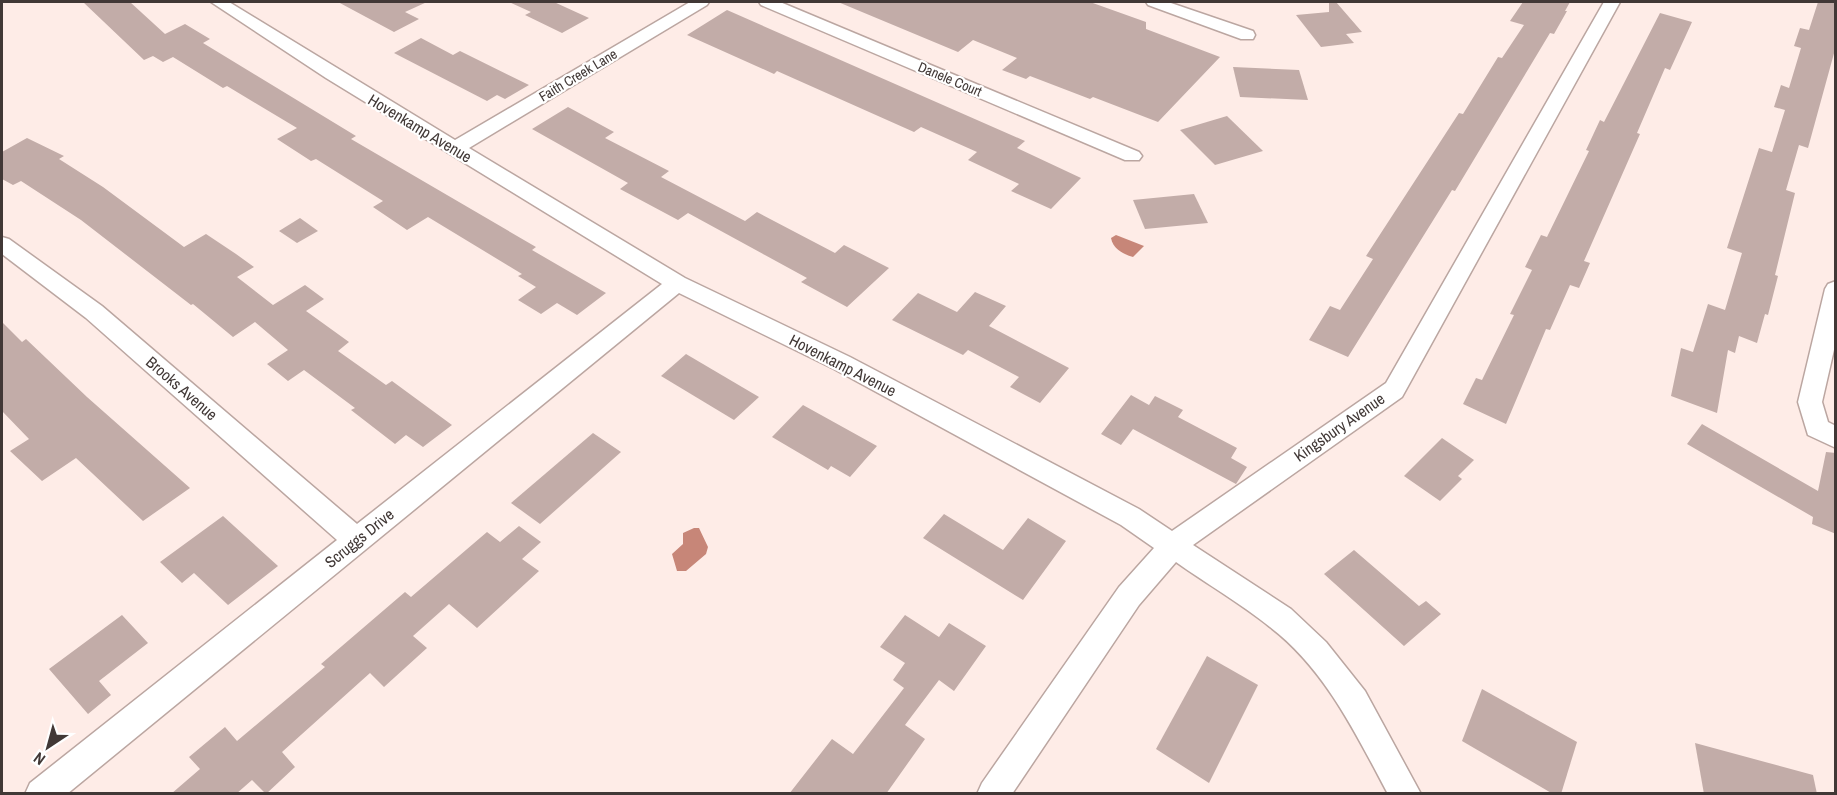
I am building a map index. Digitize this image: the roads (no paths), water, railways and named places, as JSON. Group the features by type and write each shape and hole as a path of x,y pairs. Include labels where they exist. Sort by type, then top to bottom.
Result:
{"street":[{"name":"Hovenkamp Avenue","path":"219,2 454,149 677,283 842,363 1130,517 1174,545 1281,618 1316,652 1354,701 1405,794"},
{"name":"Faith Creek Lane","path":"454,149 701,2"},
{"name":"Danele Court","path":"767,2 1132,156"},
{"path":"1154,2 1247,34"},
{"name":"Kingsbury Avenue","path":"993,794 1129,596 1174,545 1195,527 1394,390 1612,2"},
{"name":"Brooks Avenue","path":"2,244 94,312 356,540"},
{"name":"Scruggs Drive","path":"41,794 677,283"},
{"path":"1826,433 1810,402 1836,289"}]}
